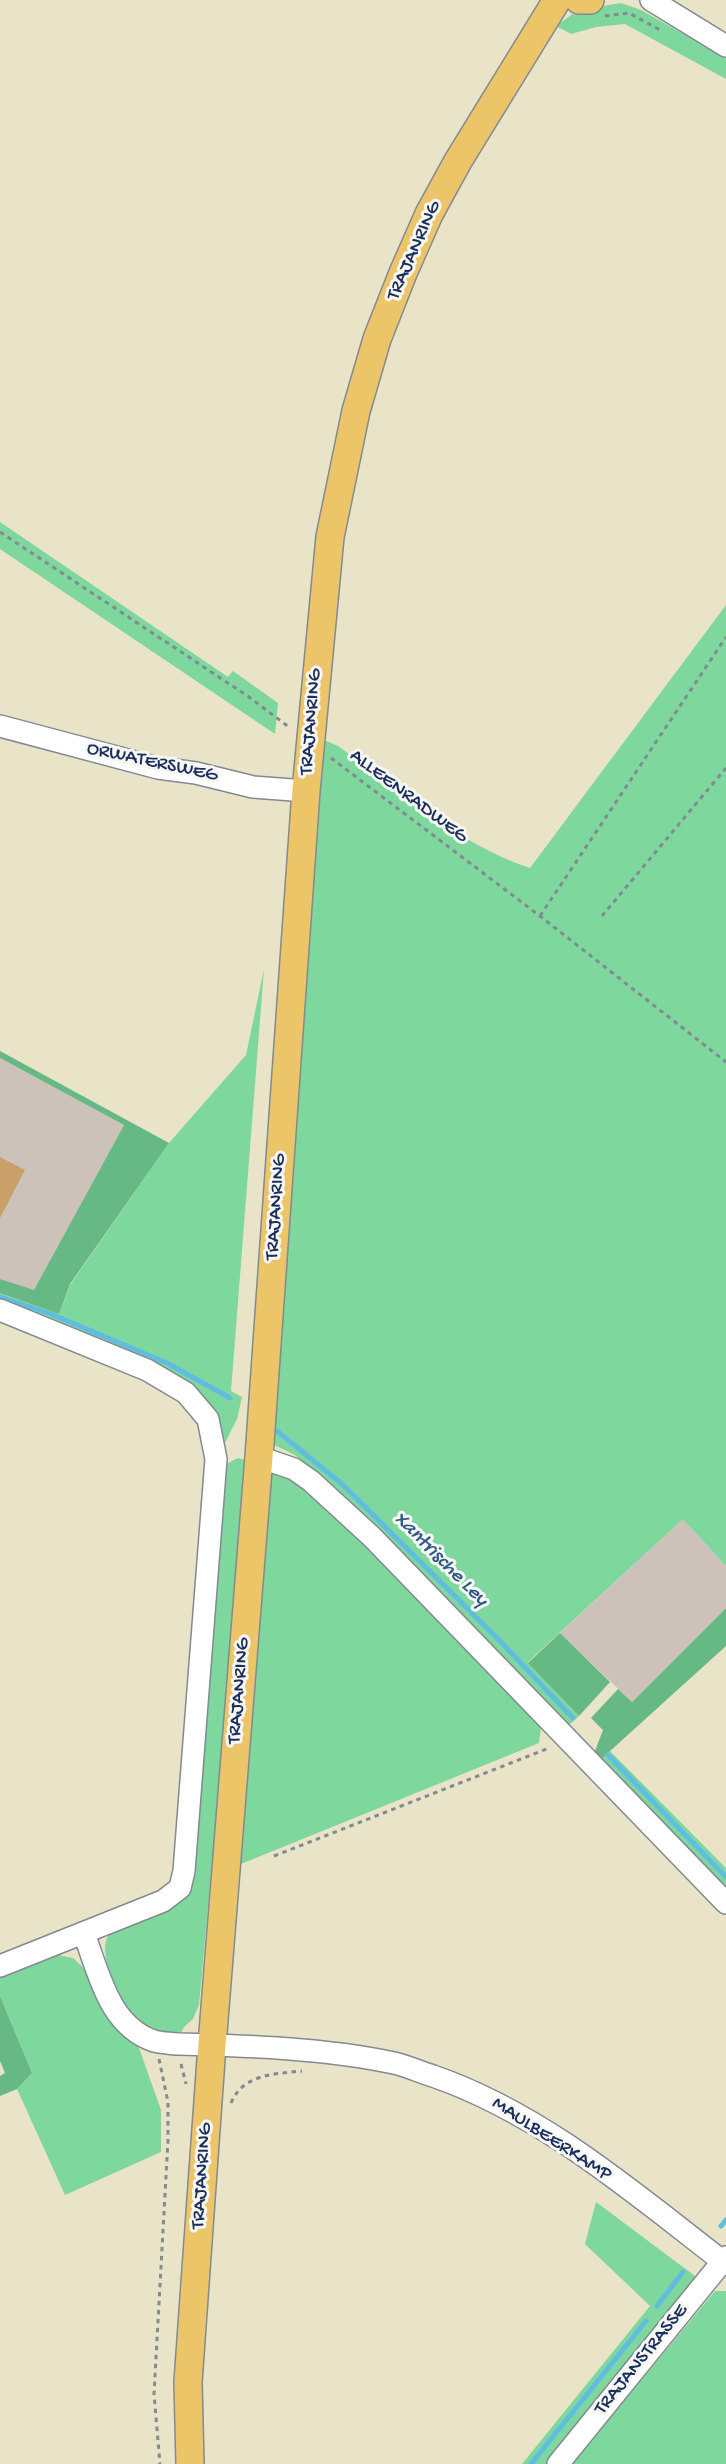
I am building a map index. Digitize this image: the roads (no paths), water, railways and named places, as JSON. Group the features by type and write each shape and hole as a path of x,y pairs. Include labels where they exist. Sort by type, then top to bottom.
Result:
{"main road":[{"name":"TRAJANRING","path":"190,2464 188,2382 212,2045 259,1457 306,791 330,537 351,431 377,339 429,214 463,153 557,0"},
{"path":"579,0 590,0"}],"street":[{"path":"651,0 726,46"},
{"name":"ORWATERSWEG","path":"0,726 158,768 196,773 253,787 306,791"},
{"path":"0,1310 147,1370 186,1393 208,1419 216,1459 184,1871 180,1888 163,1900 84,1934 0,1966"},
{"path":"259,1457 294,1469 311,1481 372,1537 726,1903"},
{"name":"MAULBEERKAMP","path":"84,1934 110,2004 134,2031 155,2041 177,2044 316,2051 396,2063 451,2082 498,2103 579,2153 725,2261"},
{"name":"TRAJANSTRASSE","path":"558,2464 725,2261"}],"waterway":[{"name":"Xantrische Ley","path":"0,1297 51,1314 167,1363 230,1398"},
{"name":"Xantrische Ley","path":"277,1431 342,1484 498,1639 573,1718"},
{"name":"Xantrische Ley","path":"608,1755 726,1877"},
{"path":"721,2226 726,2220"},
{"path":"657,2306 683,2272"},
{"path":"531,2464 646,2321"}]}
